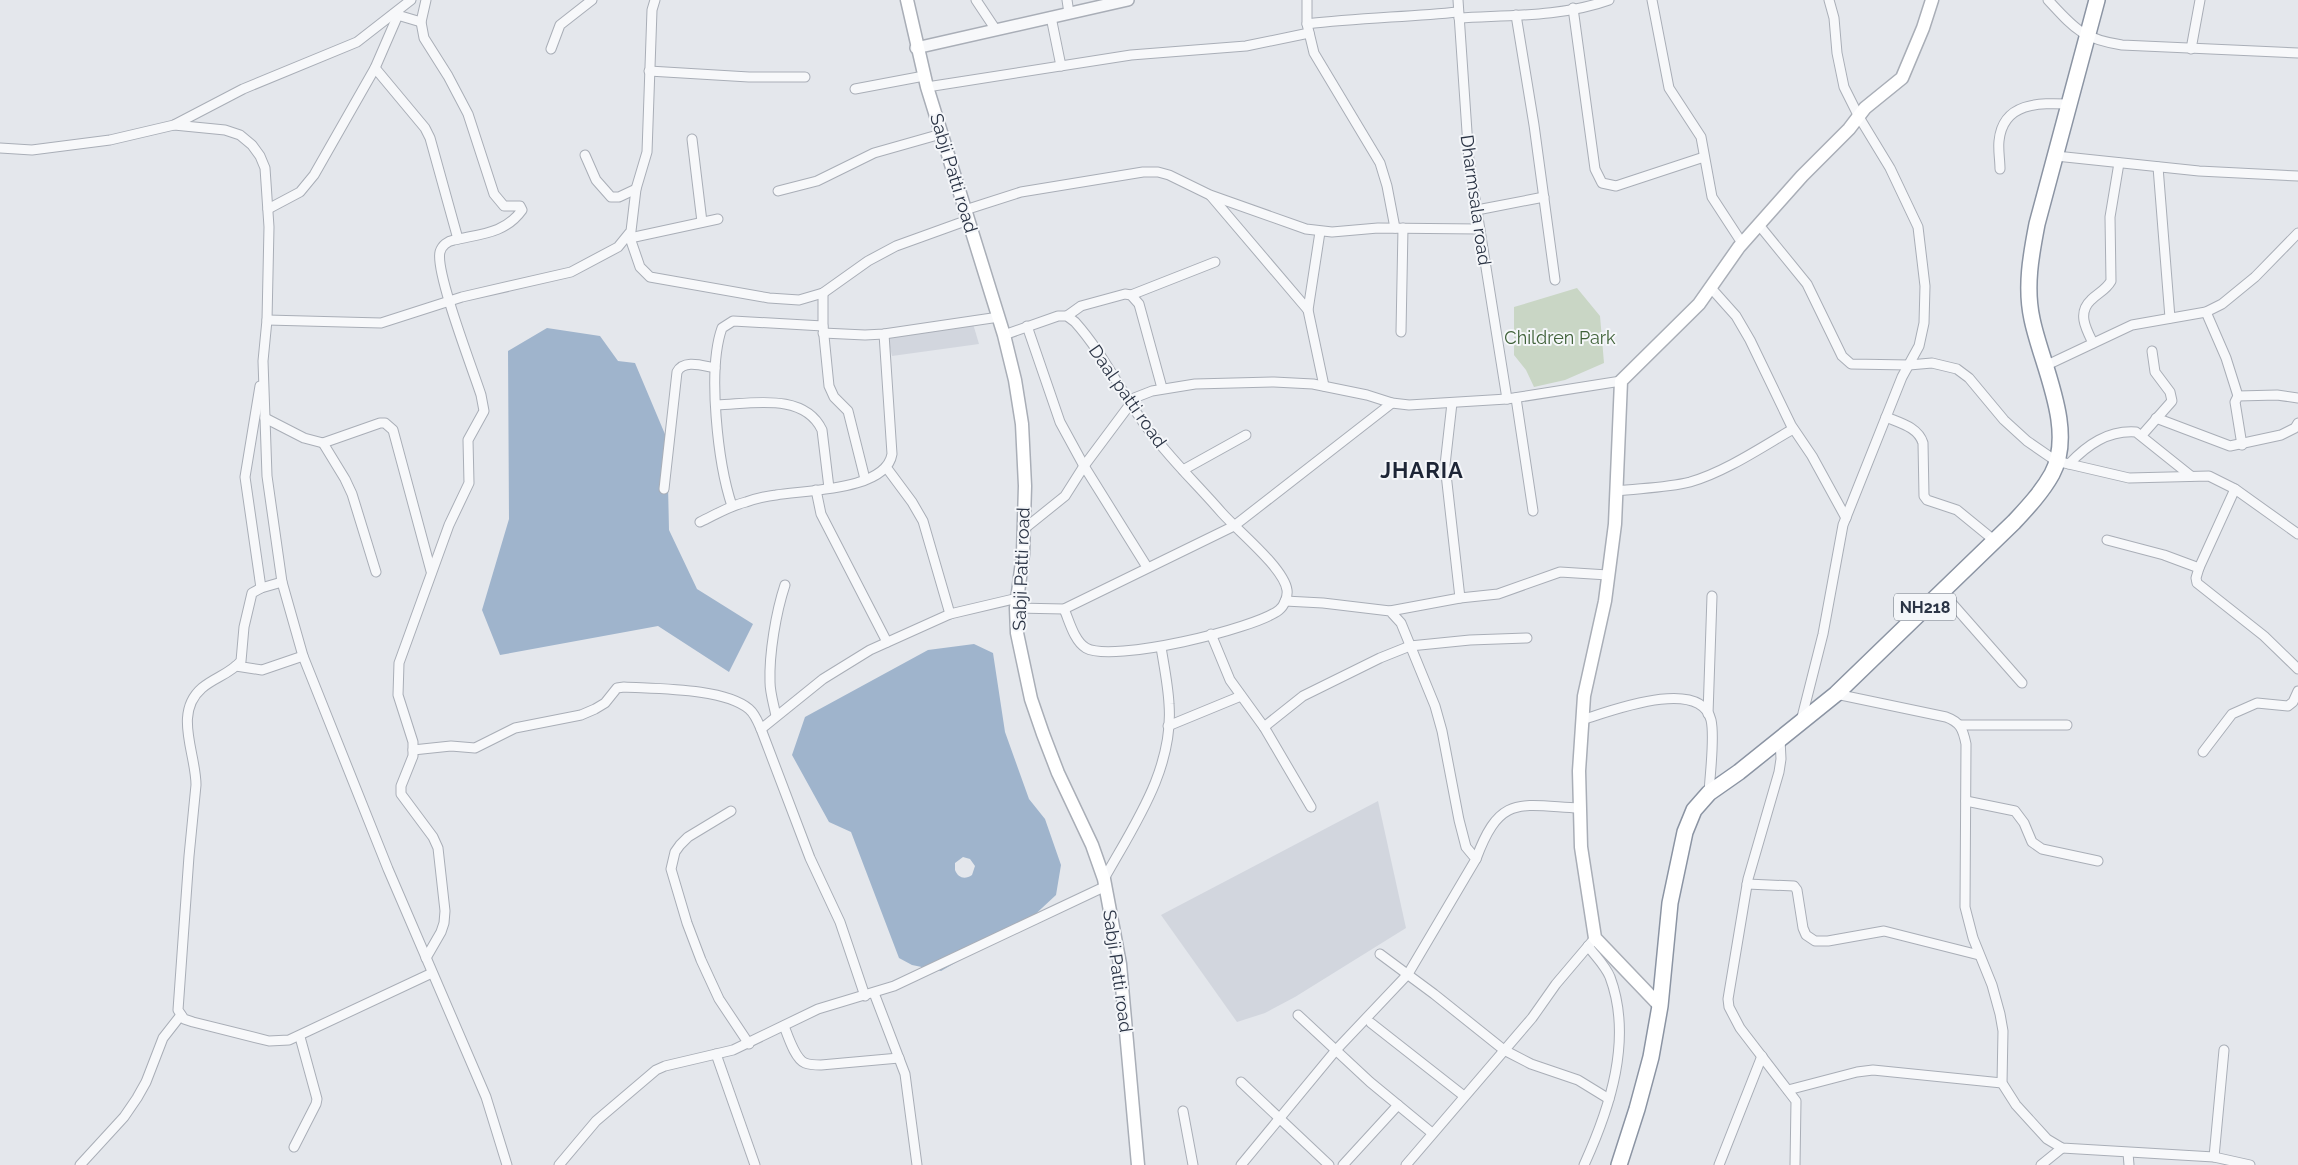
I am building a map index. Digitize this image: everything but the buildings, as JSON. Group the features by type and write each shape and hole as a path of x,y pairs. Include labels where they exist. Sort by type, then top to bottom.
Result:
{"highway":[{"name":"NH218","path":"1619,1165 1644,1083 1660,1006 1670,903 1679,855 1685,832 1694,810 1710,793 1740,772 1836,694 1995,541 2035,499 2053,472 2063,463 2060,452 2054,393 2031,317 2028,285 2030,259 2037,224 2097,0"}],"main road":[{"name":"Sabji Patti road","path":"907,0 916,48 1004,334 1022,424 1024,529 1017,603 1018,633 1031,699 1058,773 1080,818 1105,883 1120,964 1138,1165"},
{"path":"1660,1006 1592,942 1581,847 1579,808 1584,696 1605,601 1616,490 1622,381 1698,304 1742,242 1758,224 1874,100 1902,78 1923,28 1932,0"}],"street":[{"path":"0,148 32,150 110,140 174,125 243,89 357,42 396,14 411,0"},
{"path":"426,0 422,22 424,38 448,76 468,114 494,194 504,206 521,208 520,212 500,229 446,243 440,252 439,259 449,301 482,395 484,411 468,440 469,483 449,525 399,663 398,695 413,742 413,756 401,786 401,794 433,837 438,848 445,911 441,932 426,958"},
{"path":"551,48 560,25 592,0"},
{"path":"976,0 996,30"},
{"path":"1067,0 1069,14"},
{"path":"916,48 1125,0"},
{"path":"1307,0 1308,29 1314,53 1380,163 1399,228 1401,332"},
{"name":"Dharmsala road","path":"1458,0 1469,160 1476,210 1533,511"},
{"path":"856,89 1061,66 1158,52 1246,46 1356,18 1516,15 1573,8 1608,0"},
{"path":"1652,0 1669,88 1701,137 1712,197 1742,242"},
{"path":"1800,723 1822,634 1838,545 1846,518 1886,417 1919,346 1924,323 1924,286 1918,227 1890,168 1859,117 1844,87 1837,53 1834,18 1829,0"},
{"path":"2048,0 2080,33 2088,37 2122,45 2298,54"},
{"path":"2191,49 2200,0"},
{"path":"653,1 647,152 636,189 633,223 629,237 640,267 650,277 769,298 799,300 823,293 868,262 896,246 1021,192 1143,172 1158,172 1169,175 1210,195 1306,229 1320,232 1399,228 1480,228"},
{"path":"1573,8 1595,169 1602,183 1616,186 1704,158"},
{"path":"396,14 422,22"},
{"path":"268,209 300,192 307,185 375,68 396,14"},
{"path":"1516,15 1555,280"},
{"path":"1051,18 1061,66"},
{"path":"375,68 420,120 430,138 458,239"},
{"path":"649,71 749,78 805,77"},
{"path":"2000,169 1999,141 2001,131 2014,112 2033,104 2070,104"},
{"path":"174,125 225,130 240,135 252,145 265,168 268,209 267,320 263,368 245,477 261,588"},
{"path":"778,191 817,181 874,153 941,134"},
{"path":"692,139 702,222"},
{"path":"0,153 10,150"},
{"path":"585,155 596,180 606,194 615,198 636,189"},
{"path":"2056,156 2158,167 2298,176"},
{"path":"2093,343 2084,326 2083,317 2090,300 2106,289 2111,281 2110,217 2118,163"},
{"path":"2158,167 2170,318"},
{"path":"1210,195 1308,310"},
{"path":"1476,210 1544,197"},
{"path":"267,320 381,323 449,301 571,272 618,247 629,237 718,219"},
{"path":"1758,224 1807,284 1846,360 1858,365 1943,364 1963,372 2004,420 2038,450 2063,463 2129,478 2210,476 2235,489 2298,534"},
{"path":"1320,232 1308,310 1324,386"},
{"path":"2045,366 2132,325 2206,312 2236,295 2298,233"},
{"path":"1004,334 1045,318 1067,316 1081,306 1125,294 1131,295 1215,262"},
{"path":"1711,288 1736,316 1750,340 1793,429 1812,456 1846,518"},
{"path":"823,293 823,329 830,393 848,411 865,480"},
{"path":"1131,295 1139,304 1162,388"},
{"path":"2206,312 2226,358 2238,396 2236,402 2242,445"},
{"name":"Daal patti road","path":"1067,316 1083,330 1152,434 1234,526 1284,578 1287,592 1285,601"},
{"path":"732,506 724,482 720,457 715,368 719,335 726,324 741,322 823,329 865,335 884,334 999,317"},
{"path":"1027,326 1054,409 1084,466 1147,567"},
{"path":"700,522 732,506 774,495 829,488 865,480 886,467 891,461 892,454 884,334"},
{"path":"2142,435 2170,404 2172,397 2155,372 2152,351"},
{"path":"664,489 678,369 687,364 715,368"},
{"path":"263,368 267,476 282,582 303,656 388,869 486,1097 507,1165"},
{"path":"1024,529 1065,496 1130,402 1162,388 1224,383 1274,382 1324,386 1367,395 1392,403 1410,405 1511,398 1622,381"},
{"path":"2238,396 2278,395 2298,398"},
{"path":"717,405 779,403 791,404 804,410 819,424 822,430 829,488"},
{"path":"761,729 823,679 854,658 950,614 1017,603 1064,609 1234,526 1392,403"},
{"path":"1452,403 1445,465 1460,598"},
{"path":"1886,417 1917,432 1922,438 1924,496 1927,500 1958,510 1995,541"},
{"path":"265,418 304,438 323,444 380,423 389,426 393,430 432,571"},
{"path":"2156,418 2219,444 2230,446 2242,445 2288,432 2298,423"},
{"path":"1616,490 1666,486 1692,481 1714,472 1793,429"},
{"path":"2063,463 2108,436 2128,431 2142,435 2191,476"},
{"path":"1183,470 1246,435"},
{"path":"323,444 352,494 376,572"},
{"path":"886,467 912,502 923,521 950,614"},
{"path":"2235,489 2196,578 2201,588 2264,636 2298,669"},
{"path":"816,490 821,514 887,642"},
{"path":"2107,540 2164,555 2199,568"},
{"path":"1064,609 1077,640 1085,648 1097,651 1161,647 1262,620 1281,609 1285,601 1323,603 1390,611 1460,598 1498,594 1560,572 1608,575"},
{"path":"282,582 261,588 252,593 244,627 242,656 236,666 198,691 193,700 187,723 196,774 196,785 177,1005 181,1015 192,1022 270,1041 289,1040 432,973"},
{"path":"776,716 771,692 770,673 779,604 785,586"},
{"path":"1942,591 2022,683"},
{"path":"1710,793 1712,728 1708,714 1712,596"},
{"path":"1390,611 1401,624 1435,706 1442,731 1458,820 1466,847 1476,859"},
{"path":"1211,634 1230,680 1264,727 1311,807"},
{"path":"1264,727 1303,696 1380,658 1410,646 1470,640 1527,638"},
{"path":"559,1165 586,1132 644,1078 665,1066 748,1044 818,1009 894,986 1105,883 1159,776 1166,751 1169,705 1161,647"},
{"path":"236,666 262,670 303,656"},
{"path":"413,750 452,746 475,748 515,728 581,715 605,703 617,688 624,687 692,691 728,698 749,709 761,729 810,858 899,1058 906,1081 916,1165"},
{"path":"2203,752 2232,714 2257,703 2288,706 2293,702 2298,691"},
{"path":"1836,694 1946,717 1961,725 2067,725"},
{"path":"1168,726 1241,696"},
{"path":"1582,720 1640,701 1663,699 1694,701 1708,714"},
{"path":"1961,725 1966,744 1965,907 1973,938 2000,1014 2003,1046 2001,1060 2002,1083 2016,1105 2047,1139 2062,1148 2202,1161 2214,1157 2250,1165"},
{"path":"1780,739 1782,759 1748,884 1737,941 1729,1007 1740,1028 1796,1101 1795,1165"},
{"path":"1966,801 2014,811 2024,823 2032,842 2042,849 2098,861"},
{"path":"1241,1165 1336,1050 1408,974 1476,859 1486,834 1500,815 1520,805 1579,808"},
{"path":"731,811 688,837 675,852 671,869 687,923 704,967 719,999 748,1044"},
{"path":"1748,884 1794,886 1802,928 1806,935 1815,941 1828,941 1884,931 1980,955"},
{"path":"1409,1164 1432,1133 1532,1018 1556,984 1592,942 1610,977 1618,1011 1619,1042 1609,1099 1601,1127 1584,1165"},
{"path":"1380,954 1504,1050 1532,1064 1578,1080 1609,1099"},
{"path":"80,1165 124,1117 137,1098 146,1082 162,1038 181,1015"},
{"path":"1298,1015 1432,1133"},
{"path":"1371,1023 1464,1096"},
{"path":"784,1026 803,1062 808,1064 821,1065 899,1058"},
{"path":"294,1147 317,1098 300,1036"},
{"path":"2214,1157 2224,1050"},
{"path":"716,1054 755,1165"},
{"path":"1719,1165 1762,1056"},
{"path":"1788,1090 1857,1072 1874,1070 2002,1083"},
{"path":"1241,1082 1328,1165"},
{"path":"1343,1165 1398,1105"},
{"path":"1183,1111 1193,1165"},
{"path":"2041,1165 2062,1148"},
{"path":"2128,1153 2129,1165"}],"shaded area":[{"path":"971,317 979,344 892,356 886,331"},
{"path":"1378,801 1406,928 1295,997 1265,1013 1237,1022 1161,915"}],"green space":[{"name":"Children Park","path":"1577,288 1600,316 1604,363 1565,380 1534,387 1526,370 1514,355 1514,307"}],"water":[{"path":"547,328 600,336 618,361 635,363 667,439 669,530 697,589 753,624 729,672 658,626 500,655 482,610 509,519 508,351"},
{"path":"974,644 993,653 1005,732 1029,799 1045,819 1061,865 1056,895 1028,921 941,971 912,965 899,958 851,832 829,822 792,755 805,717 928,650","holes":["963,857 970,859 975,866 972,875 964,878 956,873 955,863"]}],"district":[{"name":"JHARIA","path":"1422,470"}]}
